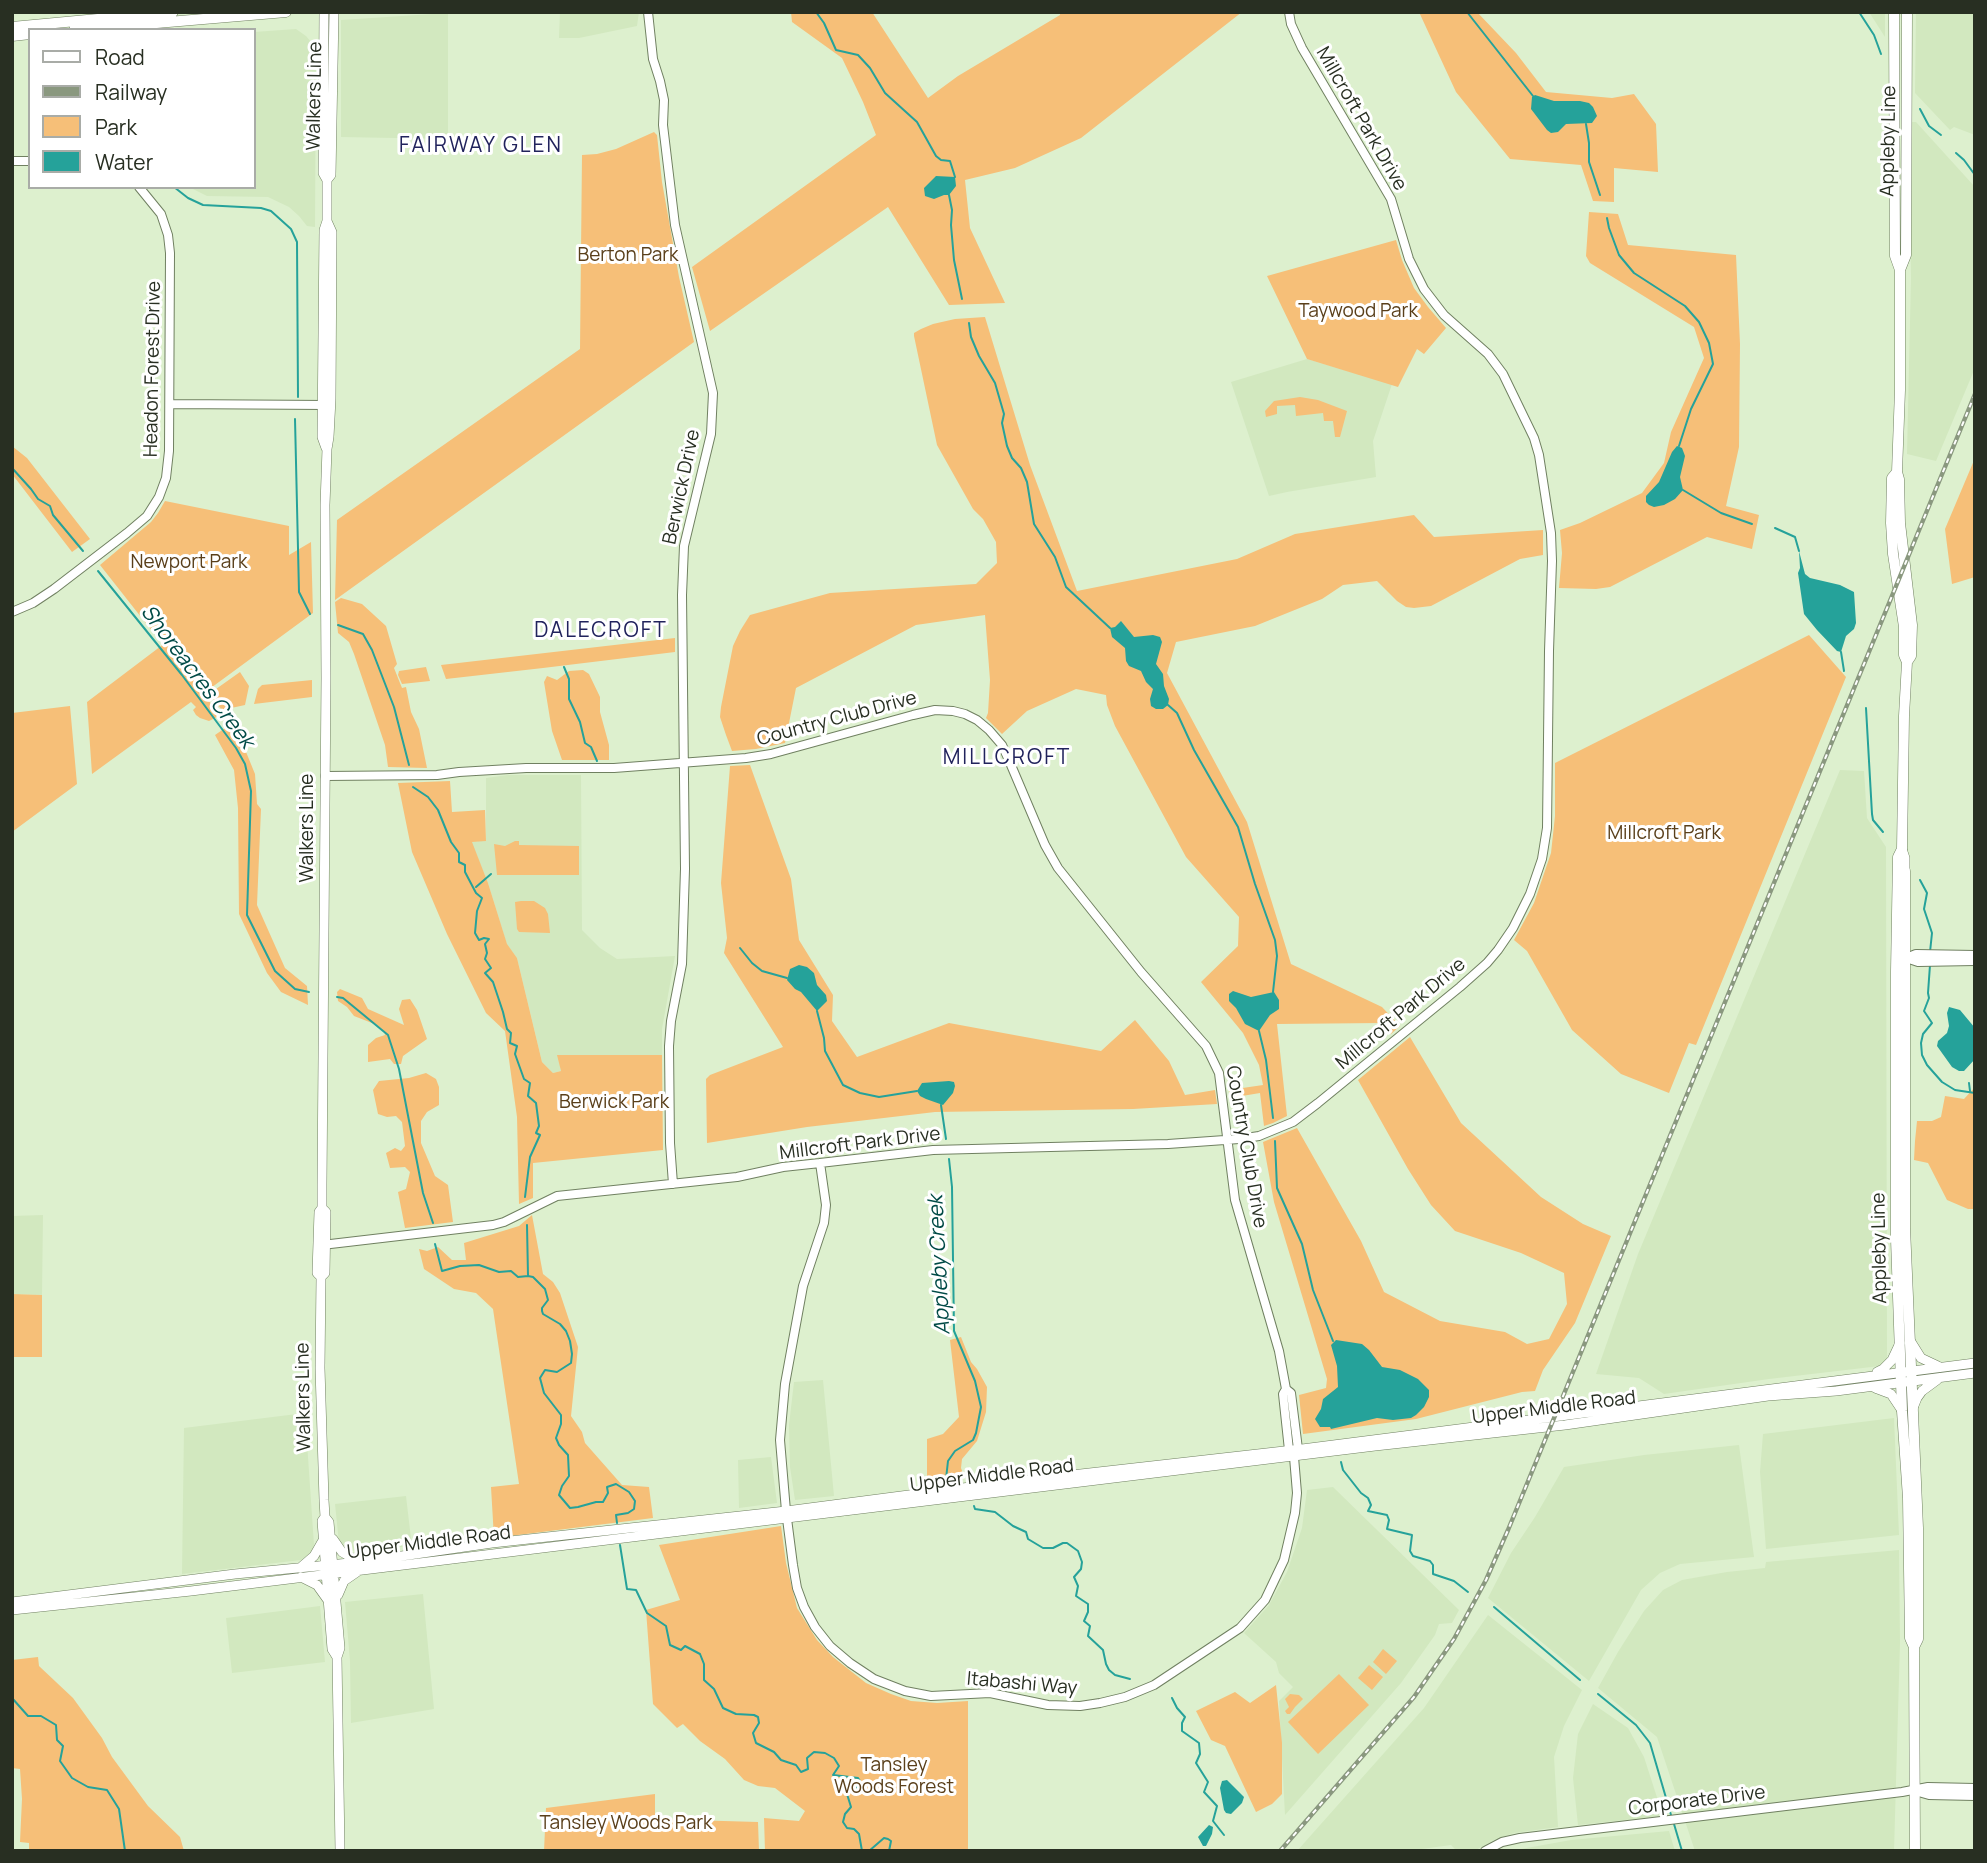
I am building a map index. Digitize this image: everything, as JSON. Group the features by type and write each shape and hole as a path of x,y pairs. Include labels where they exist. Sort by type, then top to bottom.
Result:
{"main road":[{"path":"12,27 173,12"},
{"path":"98,28 286,12"},
{"name":"Walkers Line","path":"324,12 323,173 327,180 327,221 324,230 329,437 325,505 322,1042 323,1208 326,1212 325,1273 321,1277 321,1381 326,1517 330,1522 327,1534 333,1607 340,1648 337,1657 340,1851"},
{"name":"Walkers Line","path":"327,180 331,175 334,12"},
{"name":"Appleby Line","path":"1894,12 1895,256 1900,270 1900,390 1897,472 1892,478 1891,523 1904,627 1904,655 1908,662 1903,764 1902,849 1905,871 1896,1260 1905,1341 1907,1412 1916,1466 1918,1639 1914,1647 1915,1851"},
{"name":"Appleby Line","path":"1900,270 1906,255 1908,12"},
{"name":"Appleby Line","path":"1901,958 1898,856 1902,849"},
{"name":"Walkers Line","path":"321,1277 317,1273 319,1212 323,1208"},
{"path":"1867,1376 1888,1365 1905,1341 1921,1358 1944,1368"},
{"name":"Upper Middle Road","path":"1294,1452 1553,1427 1768,1396 1870,1387 1975,1363"},
{"name":"Upper Middle Road","path":"12,1602 180,1582 215,1582 299,1573 787,1515 1294,1452 1867,1376 1941,1378 1975,1373"},
{"path":"1870,1387 1891,1394 1907,1412 1927,1386 1941,1378"},
{"path":"327,1534 342,1552 361,1566 341,1585 333,1607 317,1584 299,1573 314,1556 327,1534"},
{"name":"Upper Middle Road","path":"215,1582 235,1574 299,1573"},
{"path":"180,1582 191,1591"},
{"path":"12,1611 191,1591 197,1583 215,1582"}],"street":[{"name":"Berwick Drive","path":"648,12 653,59 663,91 666,160 675,225 713,393 712,434 684,546 682,595 685,869 682,957 669,1046 673,1184"},
{"name":"Millcroft Park Drive","path":"324,1245 493,1225 557,1196 737,1177 783,1167 933,1150 1141,1145 1259,1136 1298,1118 1487,963 1513,928 1525,905 1538,873 1547,828 1552,561 1539,455 1507,380 1496,364 1444,315 1424,289 1409,259 1391,199 1302,48 1291,24 1289,12"},
{"name":"Headon Forest Drive","path":"12,612 33,603 54,589 147,516 159,497 166,478 170,404 168,240 161,214 141,189"},
{"path":"170,404 327,405"},
{"name":"Country Club Drive","path":"325,776 437,775 526,768 605,768 746,758 771,754 930,711 953,711 977,720 1002,745 1048,852 1061,873 1212,1055 1222,1087 1236,1207 1277,1341 1294,1452"},
{"path":"1901,958 1918,962 1925,958 1975,955"},
{"path":"1939,958 1975,961"},
{"name":"Itabashi Way","path":"820,1163 826,1205 824,1223 803,1286 782,1405 781,1450 795,1580 804,1607 830,1646 862,1672 883,1684 918,1694 944,1696 990,1693 1048,1705 1087,1705 1125,1697 1154,1685 1230,1636 1258,1609 1268,1594 1279,1572 1292,1530 1297,1499 1294,1452"},
{"name":"Corporate Drive","path":"1485,1851 1502,1842 1520,1838 1915,1791 1928,1787 1975,1788"},
{"name":"Corporate Drive","path":"1915,1791 1929,1796 1975,1796"}],"shaded area":[{"path":"560,12 639,12 637,26 579,38 559,38"},
{"path":"1869,12 1885,12 1885,37"},
{"path":"1916,12 1975,12 1975,135 1954,127 1950,130 1915,93"},
{"path":"448,13 448,139 341,137 341,20"},
{"path":"296,29 316,48 315,227 307,226 289,207 268,197 207,196 193,189 256,189 256,32"},
{"path":"1912,122 1916,122 1975,187 1975,368 1936,461 1907,454 1911,278 1909,148"},
{"path":"1307,359 1392,384 1373,441 1376,477 1269,496 1231,382"},
{"path":"1840,770 1864,771 1867,818 1886,847 1887,1359 1880,1366 1664,1394 1639,1378 1596,1374 1638,1254"},
{"path":"508,775 581,775 582,930 600,948 617,959 675,956 662,1029 662,1055 558,1055 561,1071 553,1073 542,1062 517,958 507,945 488,883 471,842 486,840 486,778"},
{"path":"43,1215 42,1295 12,1294 12,1216"},
{"path":"823,1380 834,1496 795,1500 790,1467 789,1425 794,1382"},
{"path":"305,1413 314,1545 311,1553 301,1560 182,1574 184,1428"},
{"path":"1894,1418 1899,1535 1766,1549 1760,1472 1763,1434"},
{"path":"1739,1445 1754,1557 1680,1564 1660,1573 1641,1590 1589,1681 1488,1598 1511,1553 1564,1467"},
{"path":"771,1457 777,1503 739,1508 738,1460"},
{"path":"1333,1487 1459,1610 1452,1623 1439,1624 1435,1635 1401,1683 1285,1815 1279,1701 1293,1687 1279,1673 1276,1662 1244,1633 1269,1605 1287,1572 1302,1528 1307,1490"},
{"path":"406,1496 412,1547 346,1551 339,1543 335,1504"},
{"path":"1899,1550 1900,1643 1894,1851 1695,1851 1657,1737 1598,1688 1644,1611 1663,1590 1682,1580 1765,1568 1766,1562"},
{"path":"423,1594 434,1709 351,1723 345,1602"},
{"path":"320,1606 325,1662 232,1673 226,1618"},
{"path":"1488,1615 1582,1690 1564,1726 1554,1757 1558,1827 1514,1833 1474,1851 1457,1851 1451,1845 1407,1851 1297,1851 1424,1708"},
{"path":"1593,1704 1628,1728 1644,1757 1663,1816 1578,1825 1573,1778 1578,1734"},
{"path":"1669,1831 1675,1851 1510,1851 1571,1840"}],"green space":[{"path":"791,12 872,12 928,98 958,76 1060,15 1060,12 1242,12 1081,138 1015,168 965,180 970,228 1005,303 949,305 888,207 710,331 692,267 876,135 842,58 792,22"},
{"path":"1419,12 1477,12 1516,53 1546,92 1612,98 1634,94 1656,124 1658,172 1614,168 1614,202 1593,201 1581,165 1510,159 1456,92"},
{"name":"Berton Park","path":"654,132 657,135 662,182 679,277 694,342 335,600 337,520 580,349 582,155 616,149"},
{"path":"1589,212 1618,214 1628,245 1736,255 1740,344 1739,447 1726,506 1759,515 1752,549 1707,537 1610,587 1559,588 1562,553 1560,530 1642,493 1664,463 1671,432 1704,358 1694,327 1590,263 1586,256"},
{"name":"Taywood Park","path":"1396,240 1414,288 1446,328 1424,354 1417,349 1398,387 1307,359 1267,276"},
{"path":"985,317 1030,465 1077,591 1237,559 1295,534 1414,515 1434,537 1543,530 1543,555 1520,559 1431,606 1406,607 1377,581 1343,585 1322,599 1255,626 1176,642 1167,673 1247,822 1291,964 1382,1007 1400,1026 1391,1034 1382,1023 1277,1024 1287,1116 1273,1123 1264,1126 1260,1093 1230,1098 1229,1090 1263,1085 1259,1065 1243,1033 1201,982 1238,946 1239,917 1186,857 1115,726 1106,695 1076,689 1027,711 1002,734 986,718 990,680 985,615 916,625 796,688 785,743 732,751 726,735 720,717 733,646 750,615 830,593 976,584 997,563 996,542 983,519 973,509 937,445 914,336 914,333 933,324"},
{"path":"1300,397 1318,400 1347,411 1340,437 1335,437 1333,421 1324,421 1323,413 1296,416 1295,405 1277,406 1277,414 1266,417 1265,411 1274,401"},
{"path":"12,446 27,458 90,539 72,552 12,474"},
{"path":"1975,458 1975,577 1952,584 1945,529"},
{"name":"Newport Park","path":"165,501 289,526 289,555 311,542 313,613 204,693 217,717 209,721 200,718 193,710 196,707 191,702 92,774 87,702 165,643 152,631 100,565 151,522"},
{"path":"341,598 362,604 386,626 397,664 394,668 402,688 406,687 427,768 388,767 385,745 354,654 349,642 338,633 335,602"},
{"name":"Millcroft Park","path":"1809,635 1846,677 1696,1045 1689,1043 1669,1093 1621,1074 1572,1030 1527,951 1514,940 1534,903 1551,853 1555,816 1555,763"},
{"path":"675,638 675,652 543,668 446,679 441,665"},
{"path":"426,667 430,681 402,684 399,671"},
{"path":"583,670 589,674 600,697 600,712 609,745 609,760 562,760 552,731 544,682 547,676 557,680 569,671"},
{"path":"240,672 249,686 245,705 222,710 209,694"},
{"path":"312,680 312,697 254,704 258,689 262,685"},
{"path":"70,706 77,784 12,832 12,713"},
{"path":"228,726 244,747 255,774 257,804 261,809 257,905 285,968 307,986 308,1005 281,992 267,973 239,914 238,808 234,770 215,735"},
{"path":"750,765 791,879 799,940 833,995 832,1021 857,1057 949,1023 1101,1051 1135,1020 1169,1061 1185,1095 1215,1090 1217,1104 1133,1109 935,1112 807,1127 707,1143 706,1079 710,1075 783,1047 724,953 727,938 721,883 730,766"},
{"name":"Berwick Park","path":"450,781 452,812 485,810 486,841 472,842 507,944 517,958 542,1062 553,1073 561,1071 557,1055 662,1055 663,1150 533,1163 533,1198 519,1204 517,1117 505,1031 486,1013 447,934 412,852 398,783"},
{"path":"519,841 519,845 579,846 579,875 497,875 494,844 505,846"},
{"path":"534,901 545,908 550,933 519,932 515,902"},
{"path":"340,989 362,998 368,1009 404,1025 399,1009 402,1000 410,999 417,1010 427,1039 403,1056 401,1064 394,1064 390,1059 368,1062 368,1045 385,1035 384,1031 377,1025 354,1016 338,1001 337,992"},
{"path":"1410,1037 1461,1123 1541,1197 1583,1224 1611,1236 1575,1323 1543,1370 1535,1391 1416,1419 1303,1434 1299,1395 1326,1388 1327,1379 1274,1202 1263,1142 1297,1128 1361,1241 1384,1292 1440,1321 1505,1332 1527,1344 1549,1339 1567,1304 1564,1273 1521,1253 1455,1231 1431,1205 1408,1169 1358,1080"},
{"path":"426,1073 436,1079 439,1105 427,1112 421,1121 421,1143 435,1176 448,1185 453,1222 405,1228 398,1192 406,1189 410,1172 405,1167 390,1168 386,1153 395,1148 401,1151 405,1146 402,1122 396,1116 378,1114 373,1090 379,1081"},
{"path":"1975,1087 1975,1209 1968,1209 1947,1200 1928,1163 1914,1160 1915,1141 1917,1121 1932,1121 1941,1117 1945,1096 1964,1099"},
{"path":"532,1215 543,1274 553,1282 560,1293 578,1347 571,1416 582,1432 585,1443 622,1485 649,1487 653,1518 494,1538 491,1487 519,1484 493,1309 476,1293 454,1289 424,1269 419,1249 427,1251 438,1247 452,1260 466,1260 464,1243 519,1226"},
{"path":"12,1294 42,1295 42,1357 12,1357"},
{"path":"961,1337 971,1362 987,1387 986,1412 977,1441 962,1459 964,1476 927,1481 927,1439 943,1434 959,1417 950,1340"},
{"name":"Tansley Woods Forest","path":"781,1526 786,1563 797,1608 817,1640 833,1657 866,1683 911,1701 968,1701 968,1851 765,1851 764,1818 799,1821 805,1811 775,1788 758,1786 744,1780 725,1759 700,1741 683,1724 677,1728 653,1704 646,1610 680,1600 659,1545"},
{"path":"1383,1649 1397,1661 1386,1674 1373,1662"},
{"path":"38,1657 39,1666 73,1698 148,1806 180,1837 184,1851 29,1851 29,1843 20,1842 20,1769 12,1768 12,1660"},
{"path":"1369,1665 1383,1677 1372,1690 1358,1678"},
{"path":"1339,1674 1369,1705 1318,1754 1288,1722"},
{"path":"1276,1685 1282,1743 1282,1794 1272,1804 1256,1812 1225,1746 1211,1740 1196,1711 1235,1692 1250,1703"},
{"path":"1290,1694 1299,1695 1303,1699 1287,1714 1285,1711 1289,1707 1285,1699"},
{"name":"Tansley Woods Park","path":"655,1794 655,1819 758,1822 759,1851 544,1851 546,1808"}],"water":[{"path":"1535,95 1554,101 1589,103 1597,116 1592,123 1566,124 1558,132 1551,133 1531,109 1532,97"},
{"path":"936,176 955,177 956,186 949,195 934,199 925,196 924,188"},
{"path":"1677,446 1682,448 1685,456 1680,477 1683,490 1675,499 1664,505 1649,505 1646,496 1659,482"},
{"path":"1799,551 1805,574 1810,578 1840,585 1854,592 1856,623 1846,636 1841,652 1837,651 1804,614 1798,573"},
{"path":"1121,621 1134,637 1160,637 1162,642 1156,664 1163,674 1169,699 1168,705 1163,709 1151,706 1153,689 1141,671 1129,666 1125,648 1112,637 1110,628"},
{"path":"799,965 814,973 817,985 826,995 827,1001 817,1011 787,980 790,969"},
{"path":"1233,991 1251,997 1274,992 1279,1000 1279,1009 1270,1015 1259,1031 1245,1024 1229,1001 1229,994"},
{"path":"1949,1007 1960,1010 1975,1028 1975,1059 1964,1071 1952,1067 1937,1046 1938,1041 1947,1033"},
{"path":"954,1082 955,1086 943,1105 920,1096 917,1091 922,1083"},
{"path":"1336,1340 1362,1344 1382,1367 1400,1370 1418,1379 1429,1390 1424,1407 1411,1418 1377,1418 1331,1429 1320,1427 1315,1419 1323,1399 1338,1387 1337,1366 1331,1345"},
{"path":"1227,1780 1244,1797 1231,1814 1224,1810 1220,1788 1222,1781"},
{"path":"1209,1825 1213,1827 1212,1834 1206,1846 1203,1846 1198,1837"}],"waterway":[{"name":"Appleby Creek","path":"816,12 836,50 858,55 870,68 885,93 917,122 936,156 950,161 955,177"},
{"path":"1467,12 1533,96"},
{"path":"1859,12 1874,35 1881,54"},
{"path":"1920,109 1929,126 1941,135"},
{"path":"1586,124 1589,162 1600,195"},
{"path":"1956,153 1975,175"},
{"name":"Shoreacres Creek","path":"177,189 203,205 261,208 271,211 291,229 297,242 298,397"},
{"name":"Appleby Creek","path":"949,195 954,260 962,299"},
{"path":"1607,218 1619,255 1634,273 1685,306 1699,322 1709,343 1713,364 1691,409 1679,446"},
{"name":"Appleby Creek","path":"969,323 971,337 979,356 995,383 1004,414 1002,423 1007,446 1027,482 1034,524 1055,557 1066,587 1110,628"},
{"name":"Shoreacres Creek","path":"295,419 299,592 310,614"},
{"name":"Shoreacres Creek","path":"12,468 38,499 50,506 53,515 83,551"},
{"path":"1683,490 1721,513 1752,524"},
{"path":"1775,528 1795,537 1799,551"},
{"name":"Shoreacres Creek","path":"98,571 182,675 245,764 251,791 247,915 275,971 295,989 309,992"},
{"name":"Shoreacres Creek","path":"338,625 363,634 372,650 394,707 409,765"},
{"path":"1841,652 1844,671"},
{"name":"Shoreacres Creek","path":"564,667 569,679 569,699 580,722 585,743 591,747 597,761"},
{"name":"Appleby Creek","path":"1168,705 1177,713 1194,750 1238,827 1275,940 1277,956 1273,992"},
{"path":"1866,708 1872,814 1873,820 1883,832"},
{"name":"Shoreacres Creek","path":"413,787 428,797 438,810 451,842 459,853 459,862 465,865 465,872 476,893 482,898 477,911 475,933 479,940 489,939 485,944 485,959 491,968 485,973 493,982 507,1029 511,1033 510,1043 517,1046 515,1054 524,1079 530,1083 528,1096 536,1103 539,1126 536,1133 540,1135 530,1157 525,1197"},
{"name":"Shoreacres Creek","path":"476,887 491,874"},
{"path":"1920,880 1927,893 1924,909 1932,933 1930,952"},
{"name":"Appleby Creek","path":"740,948 762,971 787,978"},
{"path":"1930,965 1929,998 1924,1011 1932,1023 1923,1034 1922,1055 1942,1082 1955,1090 1975,1093"},
{"name":"Shoreacres Creek","path":"337,997 343,998 388,1035 399,1069 423,1193 433,1223"},
{"name":"Appleby Creek","path":"817,1011 825,1051 843,1085 860,1093 879,1097 917,1091"},
{"name":"Appleby Creek","path":"1259,1031 1266,1060 1273,1118"},
{"path":"1969,1083 1970,1091"},
{"name":"Appleby Creek","path":"941,1105 946,1139"},
{"name":"Appleby Creek","path":"1275,1141 1277,1188 1302,1244 1313,1290 1333,1341"},
{"name":"Appleby Creek","path":"946,1479 948,1461 955,1451 973,1440 981,1407 975,1381 954,1331 952,1187 949,1159"},
{"name":"Shoreacres Creek","path":"527,1225 528,1276 533,1277 545,1289 548,1300 542,1308 543,1314 566,1331 572,1354 571,1363 557,1372 545,1370 540,1378 544,1393 561,1415 556,1438 568,1455 569,1476 559,1495 570,1508 578,1507 603,1502 608,1493 607,1487 616,1484 629,1492 635,1501 634,1509 616,1515 617,1523"},
{"name":"Shoreacres Creek","path":"435,1244 442,1271 479,1265 499,1272 511,1271 518,1277 528,1276"},
{"name":"Appleby Creek","path":"1341,1462 1343,1470 1368,1498 1371,1505 1368,1511 1387,1515 1387,1529 1412,1535 1410,1551 1413,1556 1430,1561 1433,1574 1454,1581 1468,1592"},
{"name":"Appleby Creek","path":"974,1506 975,1509 995,1512 1026,1532 1028,1539 1043,1548 1067,1543 1078,1551 1082,1562 1081,1569 1074,1577 1078,1586 1076,1596 1088,1604 1084,1621 1090,1626 1088,1636 1103,1650 1109,1670 1115,1675 1130,1679"},
{"name":"Shoreacres Creek","path":"620,1545 627,1589 636,1590 647,1613 666,1626 670,1645 681,1650 685,1646 700,1654 704,1664 704,1680 714,1689 723,1708 736,1714 758,1717 759,1723 753,1733 756,1743 774,1752 781,1760 796,1765 801,1772 808,1769 807,1758 814,1752 825,1753 834,1758 839,1766 833,1775 858,1778 860,1785 847,1794 851,1807 843,1822 847,1828 854,1829 859,1834 862,1851"},
{"name":"Appleby Creek","path":"1494,1607 1580,1680"},
{"name":"Appleby Creek","path":"1598,1694 1636,1725 1650,1743 1671,1815"},
{"path":"12,1698 28,1716 41,1716 56,1725 57,1740 63,1746 60,1761 72,1778 88,1787 107,1790 119,1809 125,1851"},
{"name":"Appleby Creek","path":"1172,1698 1185,1717 1182,1731 1199,1743 1200,1754 1196,1763 1208,1782 1204,1792 1217,1806 1213,1821 1224,1835"},
{"name":"Appleby Creek","path":"1674,1824 1682,1851"},
{"name":"Shoreacres Creek","path":"869,1851 884,1838 891,1841 889,1851"}],"railway":[{"path":"1280,1851 1414,1697 1454,1639 1486,1580 1975,394"}],"district":[{"name":"FAIRWAY GLEN","path":"481,146"},
{"name":"DALECROFT","path":"601,631"},
{"name":"MILLCROFT","path":"1007,758"}]}
